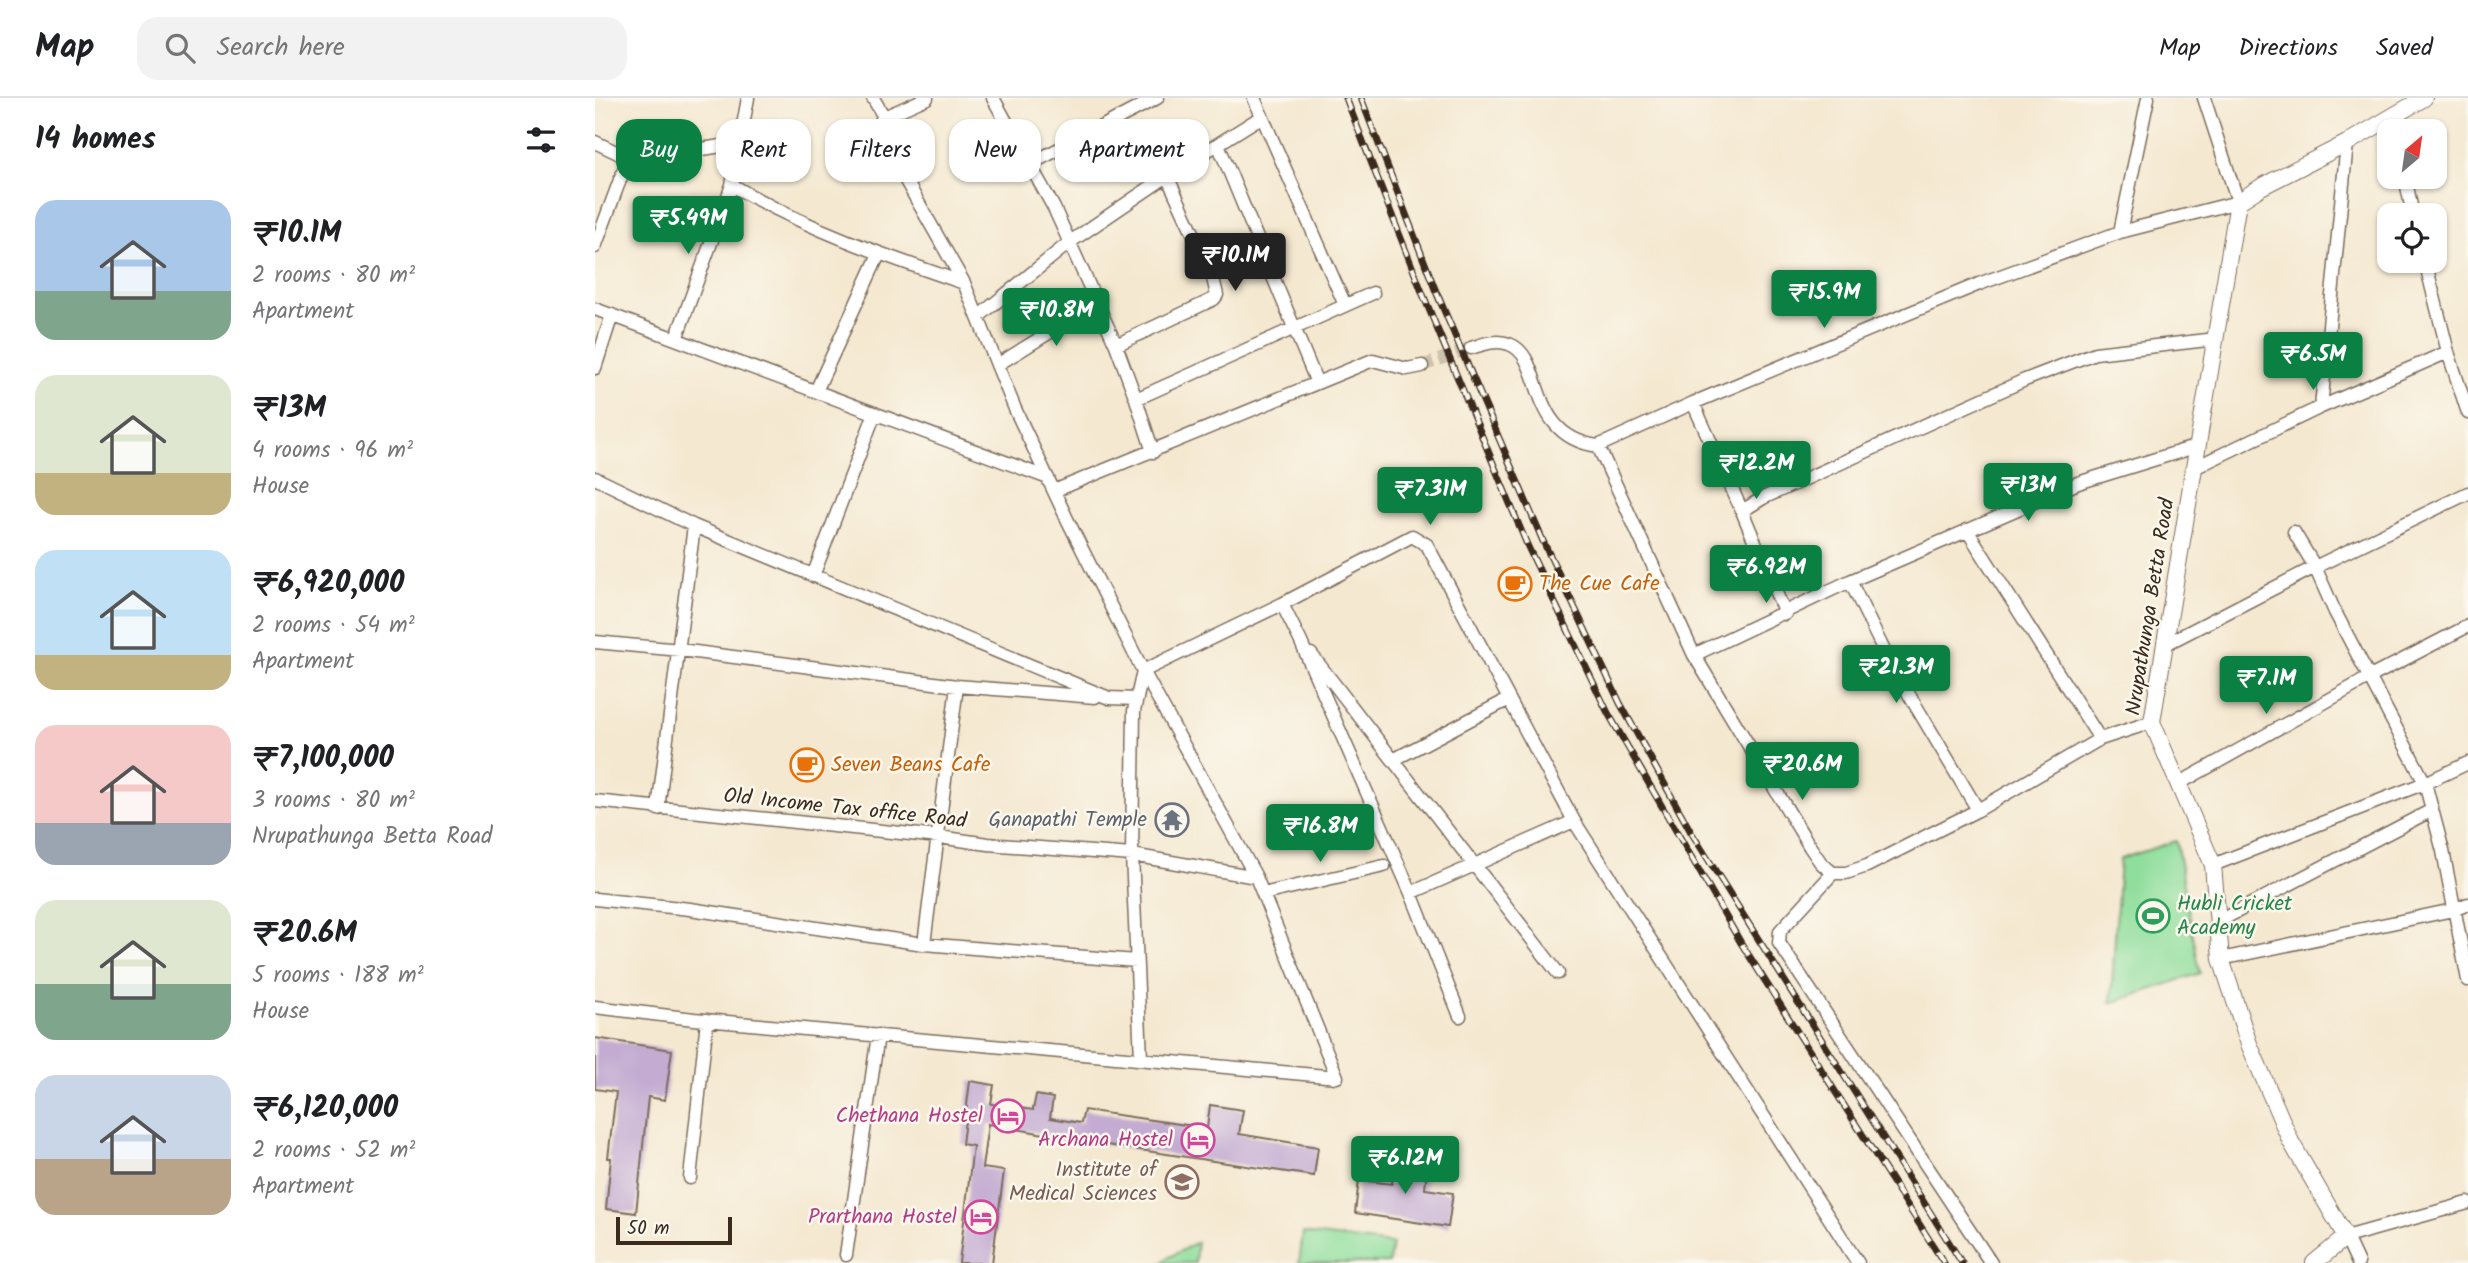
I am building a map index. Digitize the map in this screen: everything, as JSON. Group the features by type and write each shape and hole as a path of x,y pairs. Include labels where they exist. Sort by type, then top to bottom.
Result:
{"street":[{"path":"744,119 748,98"},
{"path":"873,98 884,117"},
{"path":"595,1007 707,1020 1337,1077 1256,877 1143,671 1054,492 997,365 964,283 876,128 884,117 927,98"},
{"path":"993,98 1005,119"},
{"path":"1041,158 1157,98"},
{"path":"1254,98 1345,305"},
{"path":"2120,232 2148,98"},
{"path":"2400,119 2424,98"},
{"path":"2206,99 2238,202"},
{"path":"1209,150 1261,117"},
{"path":"1471,348 1495,342 1507,343 1516,348 1529,366 1544,409 1555,424 1584,444 1598,446 1693,403 1979,284 2120,232 2238,202 2261,187 2347,143 2377,131"},
{"path":"595,142 616,152"},
{"path":"2321,407 2347,143"},
{"path":"1218,144 1317,383"},
{"path":"595,247 619,182"},
{"path":"676,339 733,182"},
{"path":"1039,182 1070,242 1116,345 1153,452"},
{"path":"978,317 1070,242 1158,182"},
{"path":"1116,345 1215,299 1217,295 1212,274 1170,182"},
{"path":"732,185 759,201 879,254 964,283"},
{"name":"Nrupathunga Betta Road","path":"2238,202 2152,722 2213,865 2221,959 2249,1044 2291,1142 2346,1237"},
{"path":"816,391 879,254"},
{"path":"2428,273 2448,352 2468,413"},
{"path":"1136,399 1373,293"},
{"path":"997,365 1097,303"},
{"path":"595,309 1048,478"},
{"path":"595,368 612,315"},
{"path":"1742,511 1763,498 2025,380 2095,353 2216,339"},
{"path":"2194,468 2321,407 2448,352"},
{"path":"1054,492 1373,360 1407,369 1422,366"},
{"path":"1693,403 1785,614"},
{"path":"813,576 875,413"},
{"path":"1598,446 1694,655 1810,847 1821,863 1833,873 1846,873 1867,866 1978,810 2100,739 2152,722"},
{"path":"1694,655 1850,581 2078,484 2198,446"},
{"path":"595,478 694,526 1109,698"},
{"path":"2164,645 2315,567 2468,493"},
{"path":"658,809 694,526"},
{"path":"1968,530 2100,739"},
{"path":"2294,532 2315,567 2335,612 2425,783 2468,981"},
{"path":"1143,671 1282,604 1412,536 1427,545 1574,821 1858,1263"},
{"path":"1850,581 1889,661 1978,810"},
{"path":"1282,604 1411,893 1460,1016"},
{"path":"2178,784 2370,677 2468,626"},
{"path":"1300,640 1395,759 1558,973"},
{"path":"595,642 680,650 957,686 1137,699"},
{"path":"1141,1058 1132,855 1134,711 1143,671"},
{"path":"924,944 957,686"},
{"path":"1395,759 1509,699"},
{"path":"2213,865 2425,783 2468,763"},
{"name":"Old Income Tax office Road","path":"595,801 988,844 1132,855 1256,877"},
{"path":"2219,921 2432,810"},
{"path":"1411,893 1574,821"},
{"path":"1263,894 1384,866"},
{"path":"1833,873 1780,931 1779,943 1991,1263"},
{"path":"595,900 690,909 924,944 1136,961"},
{"path":"2221,959 2468,904"},
{"path":"690,1178 707,1020"},
{"path":"846,1255 878,1035"},
{"path":"2314,1263 2346,1237 2468,1203"},
{"path":"2346,1237 2358,1263"}],"green space":[{"name":"Hubli Cricket Academy","path":"2176,841 2200,973 2111,1003 2120,859"},
{"path":"1303,1233 1392,1244 1389,1263 1299,1263"},
{"path":"1197,1242 1195,1263 1162,1263 1166,1259"}],"building":[{"path":"595,1038 672,1050 665,1100 648,1097 636,1213 606,1209 611,1158 608,1158 616,1092 595,1089"},
{"path":"970,1081 994,1085 991,1104 1033,1110 1036,1095 1053,1098 1050,1118 1081,1123 1084,1110 1207,1128 1210,1105 1243,1110 1239,1134 1318,1147 1314,1176 1100,1144 988,1124 982,1168 1004,1171 992,1263 959,1263 973,1146 962,1144"},
{"path":"1395,1154 1428,1159 1425,1189 1453,1193 1448,1227 1355,1213 1359,1180 1392,1184"}],"tunnel":[{"path":"1422,366 1471,348"}],"railway":[{"path":"1346,98 1424,297 1528,547 1608,713 1741,943 1944,1263"},
{"path":"1361,98 1435,289 1543,541 1620,703 1691,832 1962,1263"}],"place":[{"name":"The Cue Cafe","path":"1515,584"},
{"name":"Seven Beans Cafe","path":"807,765"},
{"name":"Ganapathi Temple","path":"1172,820"},
{"name":"Hubli Cricket Academy","path":"2153,916"},
{"name":"Chethana Hostel","path":"1008,1116"},
{"name":"Archana Hostel","path":"1198,1140"},
{"name":"Institute of Medical Sciences","path":"1182,1182"},
{"name":"Prarthana Hostel","path":"981,1217"}]}
